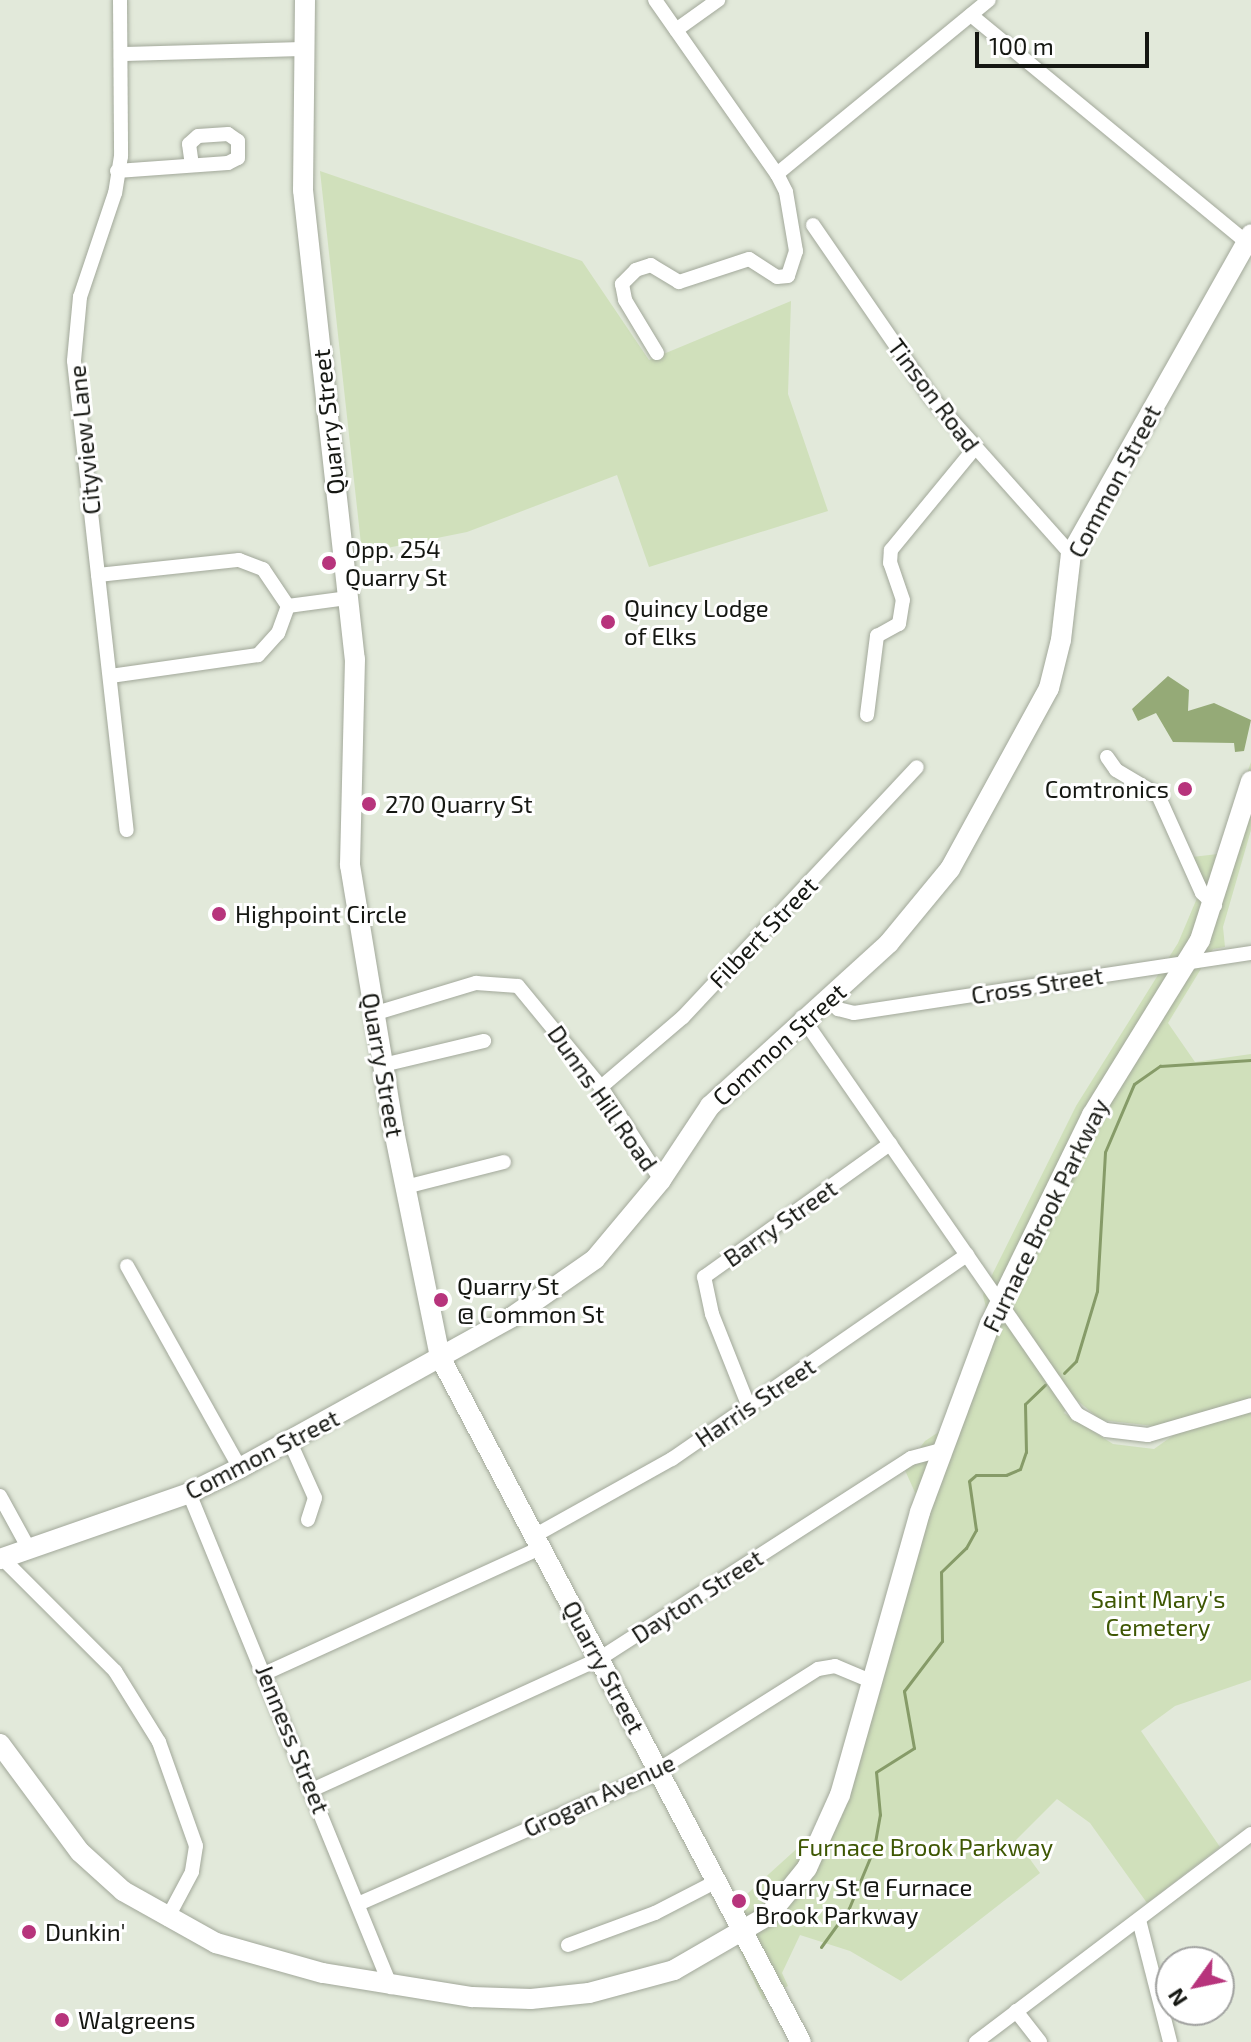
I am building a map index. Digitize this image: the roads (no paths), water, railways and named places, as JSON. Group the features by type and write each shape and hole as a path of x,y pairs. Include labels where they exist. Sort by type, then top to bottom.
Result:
{"main road":[{"name":"Quarry Street","path":"305,0 303,190 355,659 350,865 373,1014 440,1357 801,2042"},
{"name":"Common Street","path":"1,1559 189,1493 290,1442 570,1279 612,1241 661,1180 710,1106 922,906 998,788 1049,688 1061,640 1071,554 1249,238"},
{"name":"Furnace Brook Parkway","path":"0,1744 80,1852 123,1891 167,1919 251,1955 391,1987 531,1999 589,1993 674,1970 744,1934 786,1897 818,1849 847,1777 940,1450 999,1302 1092,1115 1188,963 1215,905 1251,781"}],"street":[{"name":"Cityview Lane","path":"120,0 123,54 117,171 75,327 98,575 127,830"},
{"path":"655,0 777,174 786,192 795,266 788,276 777,277 756,262 734,261 679,282 651,265 629,277 622,284 625,300 657,353"},
{"path":"676,30 718,0"},
{"path":"777,174 989,0"},
{"path":"971,15 1249,238"},
{"path":"123,54 304,49"},
{"path":"117,171 192,165"},
{"name":"Tinson Road","path":"813,225 931,397 974,449 1071,554"},
{"path":"867,715 877,636 899,624 903,600 890,563 891,550 974,449"},
{"path":"98,575 239,560 263,569 288,606"},
{"path":"288,606 348,598"},
{"path":"110,676 258,655 278,633 288,606"},
{"path":"1107,757 1116,770 1158,795 1202,893 1215,905"},
{"name":"Filbert Street","path":"601,1087 683,1017 917,767"},
{"name":"Cross Street","path":"828,997 838,1009 854,1013 1251,953"},
{"name":"Dunns Hill Road","path":"373,1014 476,983 518,986 601,1087 661,1180"},
{"path":"802,1017 1064,1399 1099,1428 1154,1435 1251,1405"},
{"path":"383,1065 484,1041"},
{"name":"Barry Street","path":"749,1407 712,1314 704,1277 890,1144"},
{"path":"405,1187 504,1162"},
{"name":"Harris Street","path":"266,1673 537,1542 672,1459 967,1255"},
{"path":"127,1266 240,1468"},
{"path":"290,1442 315,1498 308,1520"},
{"name":"Dayton Street","path":"314,1789 599,1659 911,1458 940,1450"},
{"name":"Jenness Street","path":"189,1493 314,1789 391,1987"},
{"path":"0,1496 29,1549"},
{"path":"1,1559 115,1671 159,1742 196,1846 192,1872 167,1919"},
{"name":"Grogan Avenue","path":"358,1904 659,1770 818,1669 835,1666 873,1682"},
{"path":"976,2042 1251,1834"},
{"path":"568,1945 655,1913 717,1881"},
{"path":"1139,1920 1170,2042"},
{"path":"1016,2011 1040,2042"}],"waterway":[{"path":"1064,1373 1076,1361 1097,1291 1105,1152 1134,1084 1160,1066 1251,1060"},
{"path":"821,1947 849,1908 874,1848 880,1815 876,1772 914,1748 904,1691 942,1641 941,1572 966,1548 976,1530 969,1481 976,1475 1006,1475 1020,1469 1026,1452 1025,1404 1045,1385"}],"place":[{"name":"Opp. 254 Quarry St","path":"329,563"},
{"name":"Quincy Lodge of Elks","path":"608,622"},
{"name":"Comtronics","path":"1185,789"},
{"name":"270 Quarry St","path":"369,804"},
{"name":"Highpoint Circle","path":"219,914"},
{"name":"Quarry St @ Common St","path":"441,1300"},
{"name":"Quarry St @ Furnace Brook Parkway","path":"739,1901"},
{"name":"Dunkin'","path":"29,1932"},
{"name":"Walgreens","path":"62,2020"}],"park label":[{"name":"Saint Mary's Cemetery","path":"1158,1613"}]}
